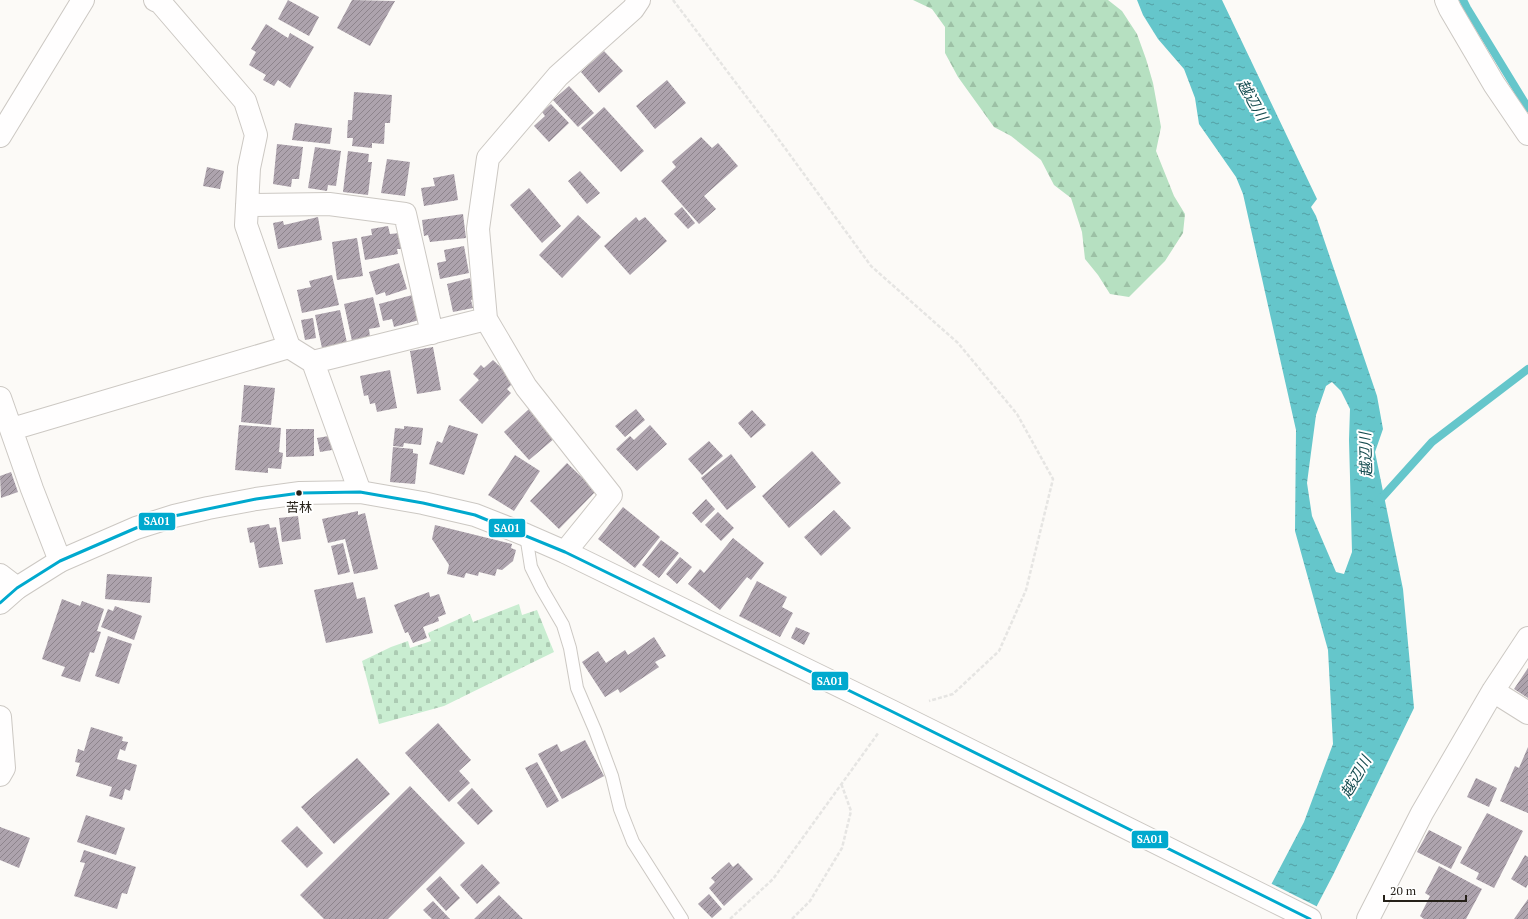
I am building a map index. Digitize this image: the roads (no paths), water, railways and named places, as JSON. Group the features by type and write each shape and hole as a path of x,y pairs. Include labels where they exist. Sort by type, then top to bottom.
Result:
{"street":[{"path":"0,136 84,0"},
{"path":"155,0 160,2 245,100 256,135 249,168 246,225 289,347 313,362 360,492"},
{"path":"565,552 611,495 526,387 486,319 478,229 488,158 558,76 633,9 639,0"},
{"path":"1446,0 1494,84 1528,134"},
{"path":"247,205 329,204 405,214 432,332"},
{"path":"313,362 486,319"},
{"path":"12,429 289,347"},
{"path":"0,398 32,489 60,562"},
{"path":"0,604 17,588 60,562 136,528 174,516 256,499 300,493 360,492 423,503 475,515 565,552 891,711 1310,919"},
{"path":"0,575 17,588"},
{"path":"1368,919 1422,813 1493,691 1528,638"},
{"path":"1493,691 1528,713"},
{"path":"0,717 4,768 0,775"}],"lane":[{"path":"526,535 531,567 563,625 570,648 577,688 595,730 612,776 620,809 633,842 682,919"}],"water":[{"name":"越辺川","path":"1137,0 1222,0 1317,199 1311,207 1316,216 1377,396 1383,429 1375,452 1403,589 1414,708 1310,919 1253,919 1304,822 1333,744 1328,650 1295,531 1296,430 1243,194 1236,177 1199,124 1195,98 1184,69 1158,39 1143,15","holes":["1332,382 1341,391 1350,409 1349,440 1352,552 1344,574 1336,572 1312,516 1307,483 1316,415 1326,386"]}],"waterway":[{"path":"1463,0 1528,108"},
{"path":"1377,503 1432,442 1528,369"}],"place":[{"name":"苦林","path":"299,493"}]}
